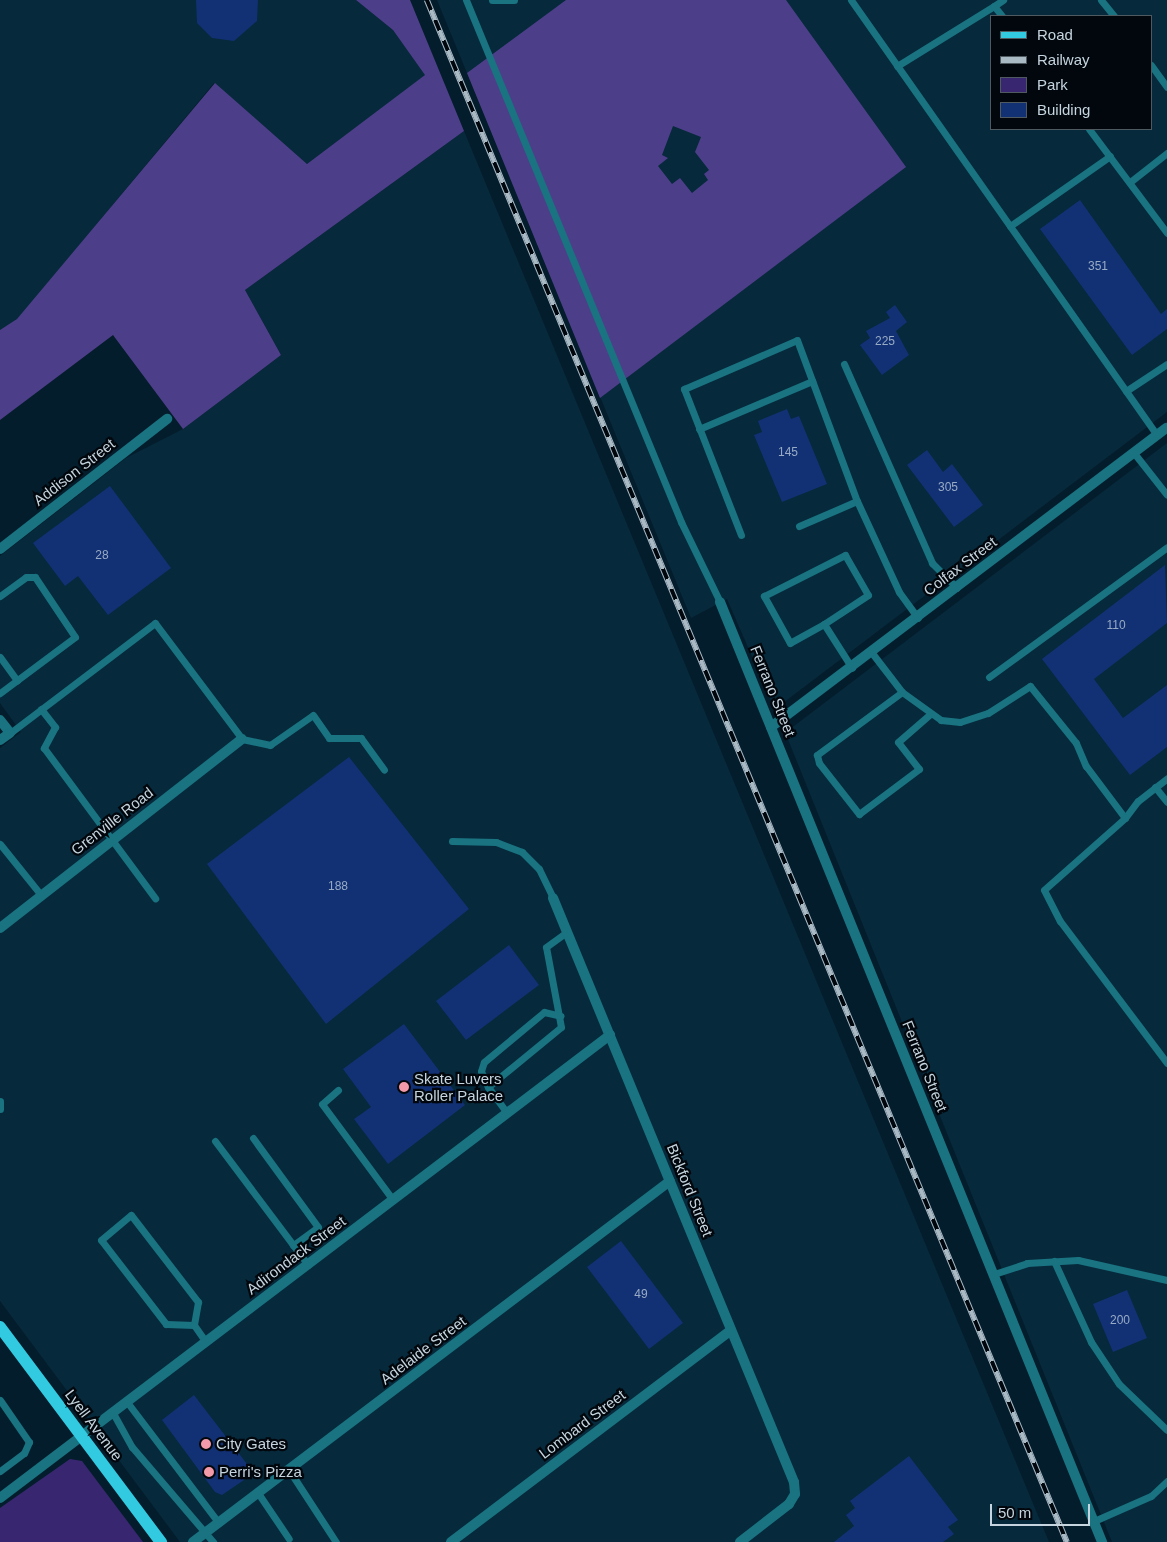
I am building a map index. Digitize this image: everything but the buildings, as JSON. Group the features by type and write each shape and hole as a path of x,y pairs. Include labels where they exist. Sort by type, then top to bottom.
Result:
{"main road":[{"name":"Lyell Avenue","path":"0,1327 161,1542"}],"street":[{"name":"Addison Street","path":"0,548 167,419"},
{"name":"Colfax Street","path":"771,727 872,653 1167,428"},
{"name":"Ferrano Street","path":"720,602 1102,1542"},
{"path":"0,720 10,733 0,740"},
{"name":"Grenville Road","path":"0,928 242,739"},
{"name":"Bickford Street","path":"553,898 731,1330 795,1494 789,1504 740,1542"},
{"name":"Adirondack Street","path":"0,1498 610,1035"},
{"name":"Adelaide Street","path":"193,1542 670,1181"},
{"name":"Lombard Street","path":"452,1542 731,1330"}],"lane":[{"path":"466,0 681,522 720,602"},
{"path":"492,0 514,0"},
{"path":"850,0 1157,436"},
{"path":"897,66 1003,0"},
{"path":"1101,0 1113,15"},
{"path":"994,6 1001,15"},
{"path":"1152,66 1167,87"},
{"path":"1090,130 1167,233"},
{"path":"1130,182 1167,153"},
{"path":"1010,226 1110,156"},
{"path":"741,535 684,390 797,340 857,501 899,592 918,618"},
{"path":"844,364 932,563 956,588"},
{"path":"1126,391 1167,364"},
{"path":"699,429 812,381"},
{"path":"1134,453 1167,495"},
{"path":"799,526 857,501"},
{"path":"989,677 1167,547"},
{"path":"845,555 868,595 824,624 790,644 764,596 845,555"},
{"path":"0,596 26,577 35,577 75,632 75,637 0,693"},
{"path":"10,733 155,623 242,739 270,746 313,714 330,738 361,738 384,770"},
{"path":"824,624 852,668"},
{"path":"872,653 902,692 929,715 960,722 978,717 1030,686 1076,744 1086,766 1125,818"},
{"path":"0,657 17,680"},
{"path":"902,692 817,755 818,763 859,814 919,769 898,742 929,715"},
{"path":"41,709 55,727 44,748 155,898"},
{"path":"1167,778 1044,890 1060,921 1167,1063"},
{"path":"1155,787 1167,802"},
{"path":"452,841 496,842 522,852 539,869 553,898"},
{"path":"0,844 41,896"},
{"path":"488,1087 550,1039 561,1027 561,1016 546,947 567,932"},
{"path":"507,1113 488,1087 481,1072 491,1053 544,1012 561,1016"},
{"path":"338,1090 322,1104 393,1200"},
{"path":"0,1100 0,1109"},
{"path":"253,1138 318,1227 293,1245"},
{"path":"215,1141 308,1265"},
{"path":"194,1325 166,1324 102,1240 131,1215 198,1302 194,1325 206,1342"},
{"path":"994,1274 1027,1263 1078,1260 1167,1280"},
{"path":"1054,1261 1091,1342 1119,1384 1167,1430"},
{"path":"0,1400 29,1442 24,1453 0,1471"},
{"path":"127,1402 219,1522"},
{"path":"113,1413 132,1447 203,1535 213,1542"},
{"path":"289,1470 336,1542"},
{"path":"1094,1521 1151,1496 1167,1481"},
{"path":"258,1493 288,1540"}],"shaded area":[{"path":"0,0 356,0 393,30 426,75 307,164 214,83 17,320 0,330"},
{"path":"356,0 410,0 464,131 245,290 281,355 183,429 113,335 0,420 0,330 17,319 215,83 307,164 425,75 393,30"},
{"path":"437,0 1167,0 1167,412 779,706 773,705 727,599 691,618"},
{"path":"566,0 786,0 906,167 600,398 467,73","holes":["673,126 701,137 695,152 709,170 704,174 708,180 692,193 680,178 672,184 658,166 668,158 662,155"]},
{"path":"464,131 1049,1542 180,1542 0,1301 0,748 21,732 0,703 0,556 126,458 183,429 281,355 245,290"},
{"path":"1167,443 1167,1542 1112,1542 787,737 790,729"}],"green space":[{"path":"70,1459 82,1461 143,1542 0,1542 0,1508"}],"railway":[{"path":"427,0 1067,1542"}],"place":[{"name":"Skate Luvers Roller Palace","path":"404,1087"},
{"name":"City Gates","path":"206,1444"},
{"name":"Perri's Pizza","path":"209,1472"}]}
